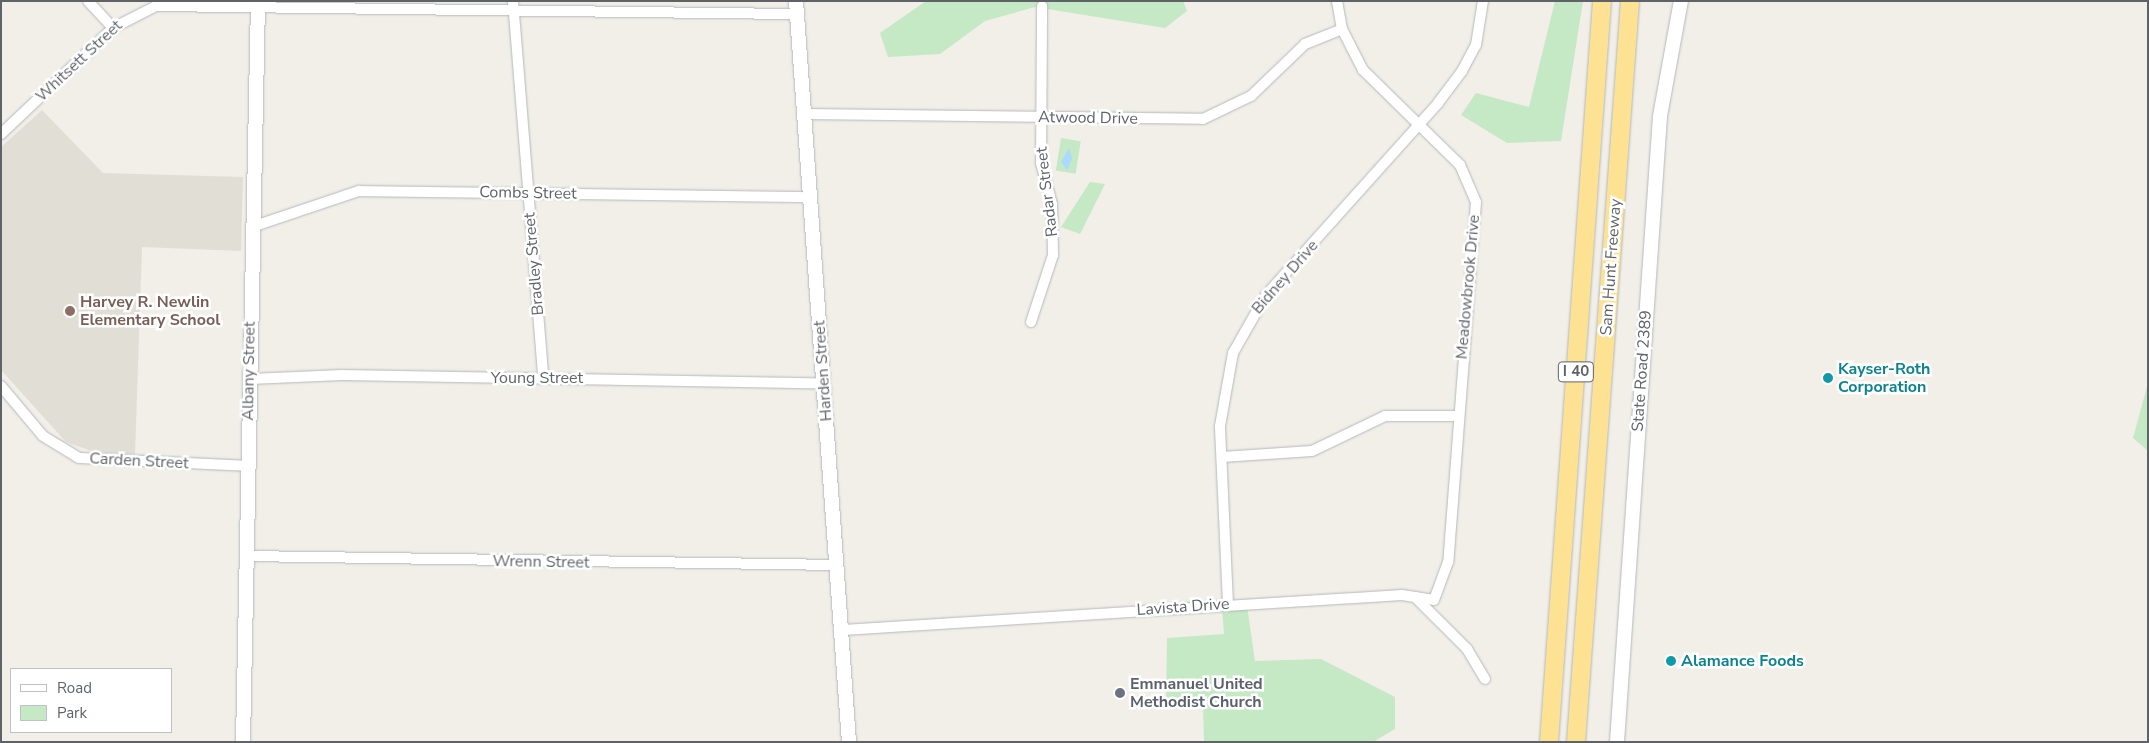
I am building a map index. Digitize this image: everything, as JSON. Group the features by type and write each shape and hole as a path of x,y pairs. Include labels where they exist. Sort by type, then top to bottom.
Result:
{"highway":[{"name":"Sam Hunt Freeway","path":"1550,742 1602,1"},
{"name":"Sam Hunt Freeway","path":"1576,742 1630,1"}],"street":[{"path":"88,1 113,28"},
{"name":"Meadowbrook Drive","path":"1337,1 1342,29 1363,70 1460,165 1476,202 1456,416 1445,575 1434,600 1415,597"},
{"name":"Bidney Drive","path":"1228,604 1222,457 1224,384 1250,316 1417,124 1438,104 1470,58 1480,30 1483,1"},
{"name":"State Road 2389","path":"1617,742 1660,116 1681,1"},
{"name":"Whitsett Street","path":"1,134 113,28 135,13 170,4 258,3 796,8"},
{"name":"Albany Street","path":"243,742 246,466 250,379 258,3"},
{"name":"Bradley Street","path":"514,5 543,377"},
{"name":"Radar Street","path":"1031,322 1053,255 1040,118 1042,6"},
{"name":"Harden Street","path":"796,8 836,565 843,630 849,742"},
{"name":"Atwood Drive","path":"805,114 1188,121 1218,115 1251,96 1305,44 1342,29"},
{"name":"Combs Street","path":"252,227 360,191 810,197"},
{"name":"Young Street","path":"250,379 342,375 824,382"},
{"name":"Carden Street","path":"1,386 43,436 79,458 246,466"},
{"path":"1222,457 1312,451 1385,416 1456,416"},
{"name":"Wrenn Street","path":"246,556 836,565"},
{"path":"1415,597 1473,656 1485,679"},
{"name":"Lavista Drive","path":"843,630 1228,604 1415,597"}],"shaded area":[{"name":"Harvey R. Newlin Elementary School","path":"42,110 103,173 243,177 241,251 142,247 135,455 97,453 66,442 1,370 1,147"}],"green space":[{"path":"926,1 1183,1 1187,11 1165,28 1035,7 985,21 940,54 888,57 880,33"},
{"path":"1555,1 1583,1 1561,141 1507,143 1461,115 1476,93 1529,107"},
{"path":"1061,138 1081,141 1076,174 1056,171"},
{"path":"1090,182 1105,184 1080,234 1061,227"},
{"path":"2148,383 2148,451 2133,438"},
{"path":"1247,606 1255,661 1321,659 1395,697 1395,729 1373,742 1204,742 1203,705 1166,703 1167,638 1224,634 1222,607"}],"water":[{"path":"1069,148 1072,159 1067,170 1061,162"}],"place":[{"name":"Harvey R. Newlin Elementary School","path":"70,311"},
{"name":"Kayser-Roth Corporation","path":"1828,378"},
{"name":"Alamance Foods","path":"1671,661"},
{"name":"Emmanuel United Methodist Church","path":"1120,693"}]}
